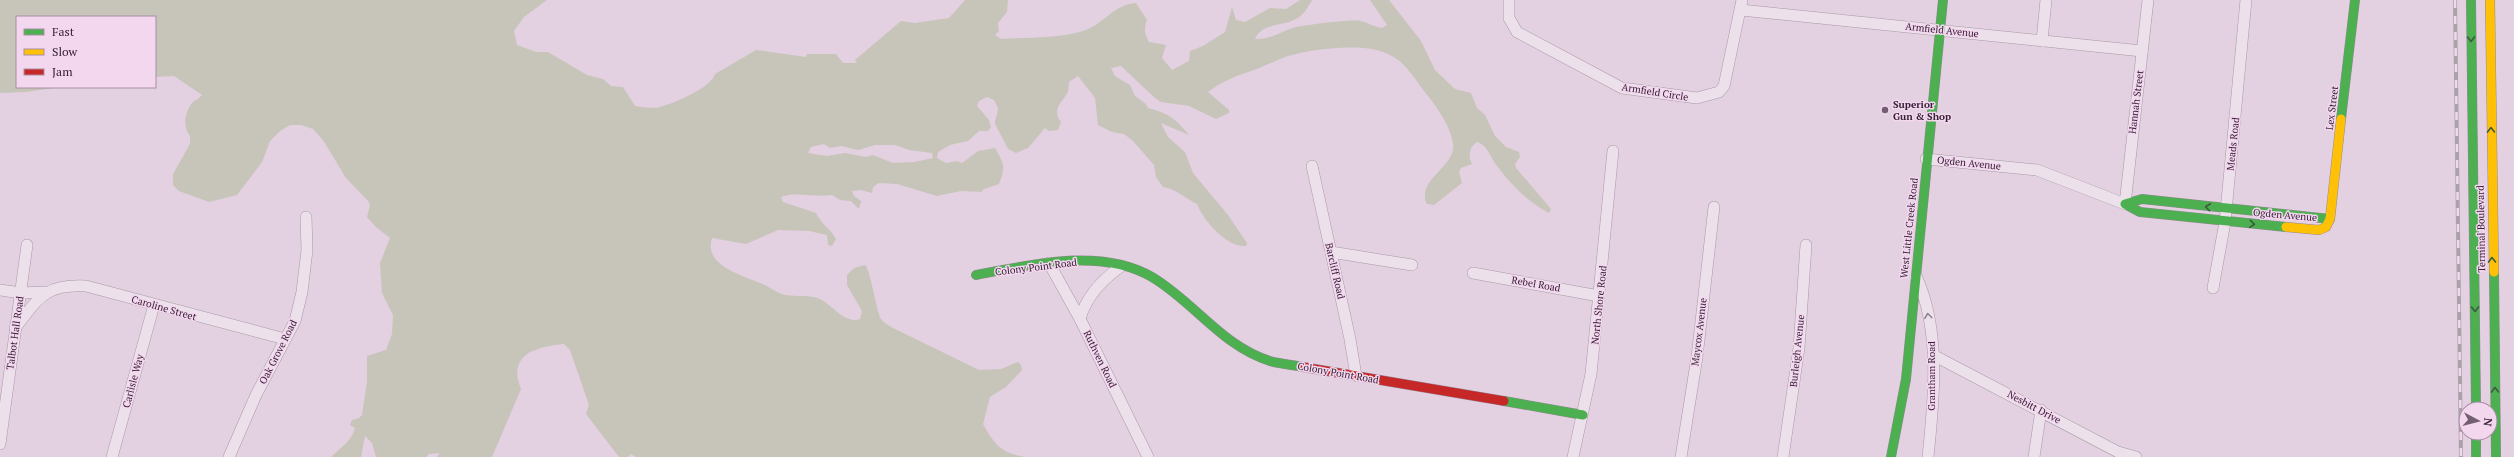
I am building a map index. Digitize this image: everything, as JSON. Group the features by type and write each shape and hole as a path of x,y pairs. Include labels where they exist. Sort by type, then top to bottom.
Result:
{"main road":[{"name":"West Little Creek Road","path":"1891,457 1906,379 1926,158 1943,0"},
{"name":"Lex Street","path":"2330,219 2355,0"},
{"name":"Terminal Boulevard","path":"2471,0 2476,401"},
{"name":"Terminal Boulevard","path":"2490,0 2496,457"},
{"name":"Ogden Avenue","path":"2142,199 2330,219 2326,227 2319,230 2225,222 2140,212 2125,204 2142,199"},
{"name":"Colony Point Road","path":"976,275 1049,263 1089,261 1120,267 1148,275 1162,282 1216,331 1244,350 1271,361 1583,415"},
{"path":"2476,441 2476,457"}],"street":[{"name":"Armfield Circle","path":"1509,0 1509,18 1517,32 1617,86 1622,88 1697,98 1719,92 1724,86 1742,5"},
{"path":"2042,41 2046,0"},
{"name":"Hannah Street","path":"2125,204 2148,0"},
{"name":"Meads Road","path":"2213,288 2225,222 2246,0"},
{"name":"Armfield Avenue","path":"1742,5 1940,30 2142,51"},
{"name":"North Shore Road","path":"1573,457 1591,374 1613,150"},
{"name":"Ogden Avenue","path":"1926,158 2037,170 2125,204"},
{"name":"Barcliff Road","path":"1312,166 1350,338 1356,376"},
{"name":"Maycox Avenue","path":"1681,457 1697,357 1714,206"},
{"name":"Oak Grove Road","path":"229,457 256,395 295,321 302,292 307,250 306,217"},
{"name":"Talbot Hall Road","path":"0,444 21,293 26,245"},
{"name":"Burleigh Avenue","path":"1783,457 1799,348 1806,245"},
{"path":"1331,252 1412,265"},
{"name":"Ruthven Road","path":"1049,263 1080,319 1148,457"},
{"path":"1080,319 1091,296 1108,276 1120,267"},
{"name":"Rebel Road","path":"1473,273 1599,296"},
{"name":"Grantham Road","path":"1915,274 1926,299 1933,355 1928,457"},
{"name":"Caroline Street","path":"0,290 21,293 44,292 61,287 86,286 285,339"},
{"path":"16,328 44,292"},
{"name":"Carlisle Way","path":"112,457 154,305"},
{"name":"Nesbitt Drive","path":"1933,355 2041,410 2118,452 2136,457"},
{"path":"2034,457 2041,410"}],"shaded area":[{"path":"0,0 547,0 524,17 514,31 517,45 536,52 548,52 587,75 603,79 611,86 623,87 635,106 654,108 666,105 700,90 712,79 715,74 756,50 806,57 807,54 836,54 843,63 857,63 855,60 901,21 915,23 949,18 965,0 1008,0 1007,12 998,23 999,31 995,35 1001,39 1052,37 1073,34 1090,28 1121,7 1136,3 1147,20 1145,31 1149,42 1166,45 1162,58 1172,70 1189,61 1190,51 1203,46 1225,32 1232,7 1236,20 1245,22 1270,8 1286,9 1300,0 1312,0 1306,11 1299,17 1262,30 1255,39 1261,39 1271,37 1296,27 1339,21 1361,21 1382,28 1387,25 1370,0 1389,0 1421,41 1435,70 1455,89 1471,93 1477,108 1485,115 1495,136 1506,147 1519,152 1520,157 1515,164 1516,168 1551,209 1549,213 1534,204 1521,193 1495,164 1487,149 1477,142 1472,146 1470,152 1472,164 1461,168 1459,172 1462,183 1434,205 1427,204 1425,195 1431,180 1453,152 1450,131 1440,112 1404,65 1391,55 1383,52 1373,49 1349,47 1310,51 1288,56 1237,76 1208,92 1229,110 1229,113 1216,119 1189,106 1161,102 1121,66 1111,68 1115,76 1130,85 1135,96 1146,104 1148,108 1172,117 1189,135 1161,123 1168,137 1185,152 1193,173 1228,215 1247,243 1246,246 1231,243 1210,225 1197,204 1168,188 1163,187 1156,177 1154,165 1133,141 1124,134 1112,132 1098,125 1095,98 1078,76 1069,82 1068,92 1058,106 1057,114 1061,122 1058,130 1049,131 1045,128 1028,148 1016,153 1008,149 996,126 995,121 998,108 994,100 987,97 979,101 977,106 989,120 991,127 988,131 979,131 968,141 950,145 938,152 937,158 946,163 957,161 962,163 978,151 995,148 1002,162 1003,173 999,184 984,189 981,192 961,191 937,196 897,184 879,183 873,187 872,193 861,190 852,191 854,196 861,201 859,209 851,201 840,200 832,195 787,195 781,197 783,202 816,213 836,239 832,246 828,245 827,235 809,231 778,230 746,244 712,238 711,248 714,256 728,269 782,294 810,296 820,299 848,319 860,319 862,311 847,285 847,275 854,268 865,265 869,273 881,319 891,327 979,370 1001,369 1018,362 1021,365 1022,370 1006,387 990,397 983,424 995,443 1000,447 1010,453 1025,457 636,457 631,454 628,457 619,457 586,414 589,405 570,350 564,344 534,350 521,360 518,368 518,377 521,389 492,457 437,457 440,453 429,454 426,457 376,457 372,443 365,436 361,457 331,457 351,437 355,428 350,425 352,420 359,418 362,415 367,382 367,356 386,350 392,334 393,315 382,293 380,263 390,238 376,227 367,217 370,205 368,201 346,178 323,140 313,129 301,125 290,125 280,131 270,141 262,162 237,195 209,202 179,191 173,185 173,174 190,144 190,136 185,124 186,115 192,103 202,95 174,76 156,77 156,16 16,16 16,88 54,88 26,92 0,93","holes":["824,144 830,148 841,146 858,150 875,145 895,145 909,150 932,153 933,158 915,162 893,163 873,155 866,157 845,153 827,156 808,153 811,147"]}],"railway":[{"path":"2455,0 2461,457"}],"traffic: fast":[{"path":"1891,457 1906,379 1943,0"},
{"path":"2341,119 2355,0"},
{"path":"2471,0 2476,401"},
{"path":"2286,227 2140,212 2125,204 2142,199 2330,219"},
{"path":"976,275 1042,263 1065,261 1111,263 1132,268 1152,277 1167,287 1237,345 1270,361 1303,367"},
{"path":"2494,272 2496,457"},
{"path":"1504,401 1583,415"},
{"path":"2476,441 2476,457"}],"traffic: slow":[{"path":"2490,0 2494,272"},
{"path":"2286,227 2319,230 2326,227 2330,219 2341,119"}],"traffic: jam":[{"path":"1303,367 1504,401"}],"place":[{"name":"Superior Gun & Shop","path":"1885,110"}]}
